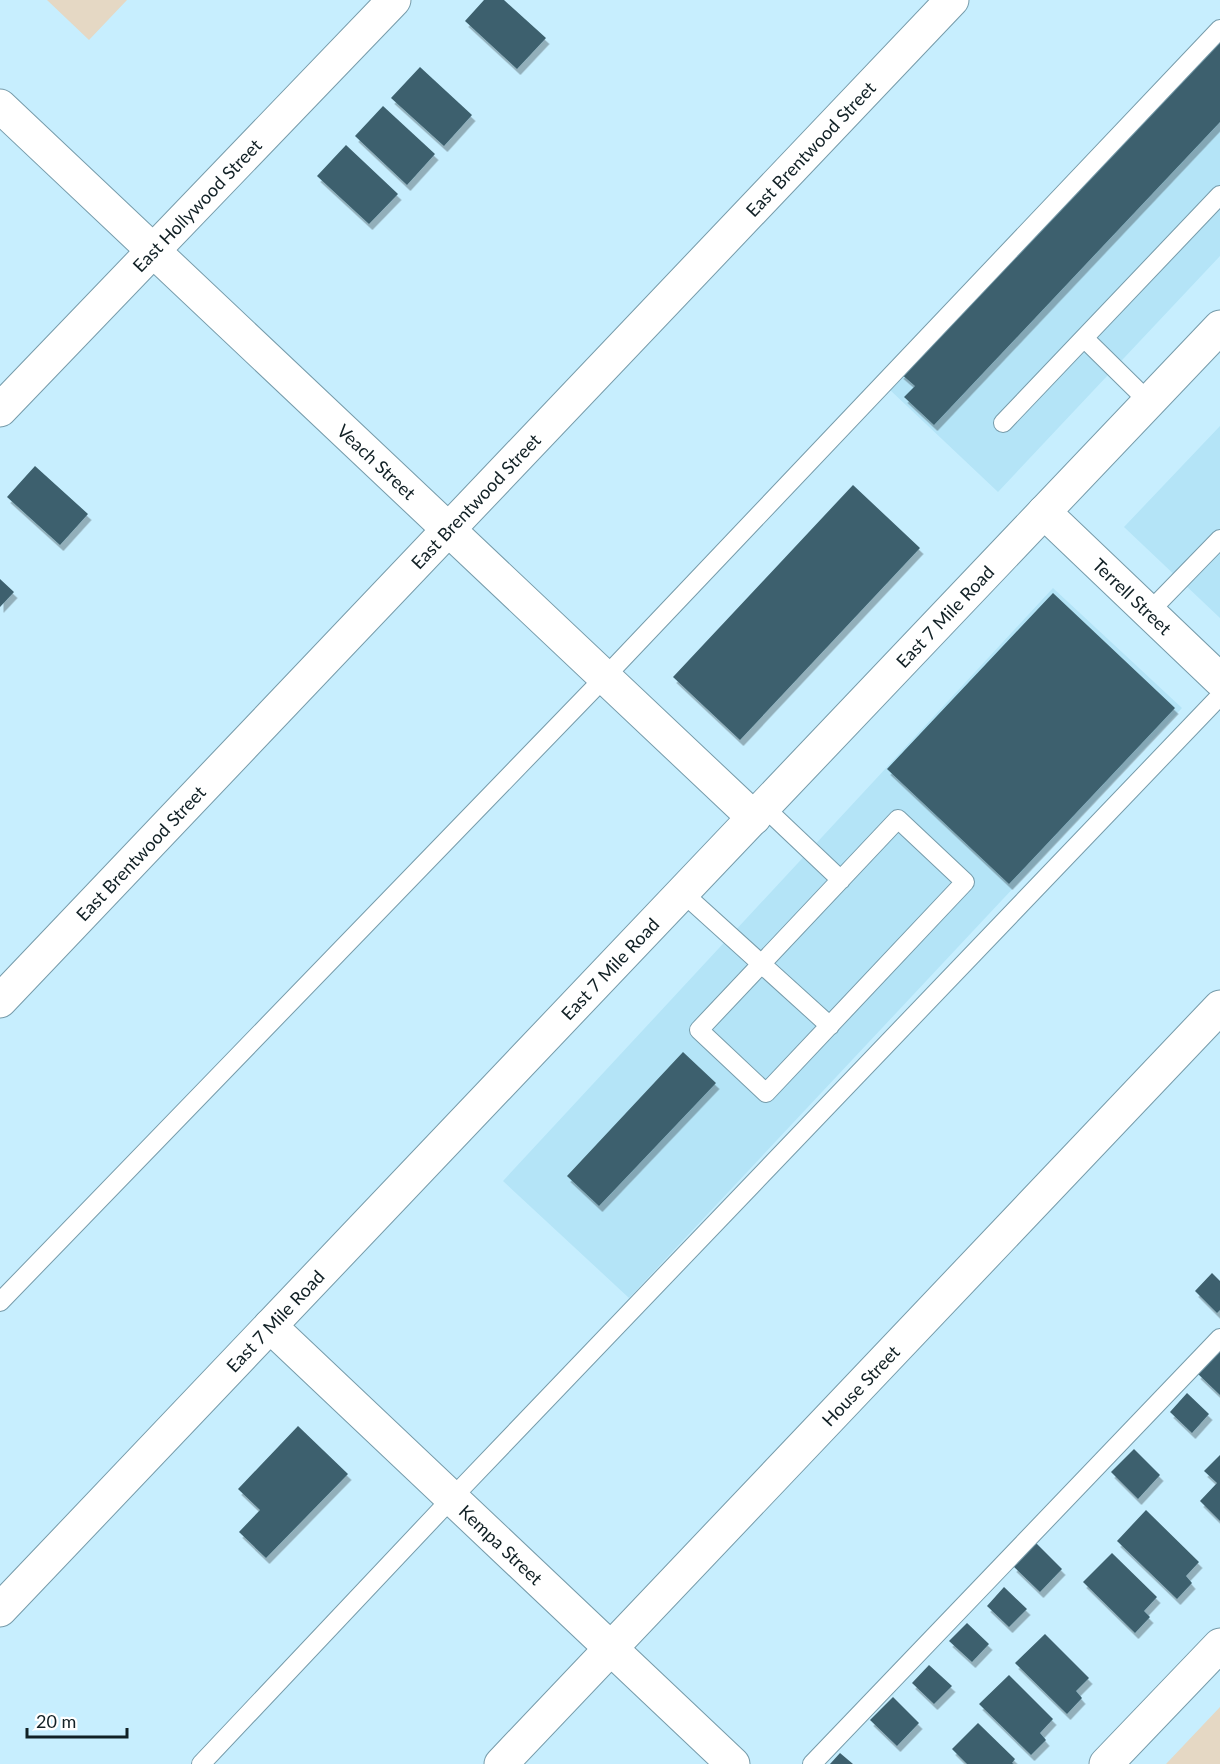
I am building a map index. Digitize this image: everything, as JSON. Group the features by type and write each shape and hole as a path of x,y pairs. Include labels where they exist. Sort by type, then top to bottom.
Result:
{"street":[{"name":"East Hollywood Street","path":"0,410 394,0"},
{"name":"East Brentwood Street","path":"0,1001 952,0"},
{"name":"Veach Street","path":"0,106 605,677 759,813"},
{"name":"East 7 Mile Road","path":"0,1610 1044,512 1218,333"},
{"name":"Terrell Street","path":"1044,512 1220,680"},
{"name":"House Street","path":"501,1764 1220,1007"},
{"name":"Kempa Street","path":"270,1326 732,1764"},
{"path":"1106,1764 1220,1645"}],"lane":[{"path":"0,1302 605,677 1220,29"},
{"path":"1003,423 1220,195"},
{"path":"1084,338 1149,402"},
{"path":"1149,612 1220,539"},
{"path":"201,1764 452,1498 1220,696"},
{"path":"759,813 841,880"},
{"path":"898,819 965,882 766,1093 699,1030 762,964 898,819"},
{"path":"683,893 830,1026"},
{"path":"812,1764 1220,1338"}],"shaded area":[{"path":"47,0 127,0 89,40"},
{"path":"1220,39 1220,256 998,492 889,389"},
{"path":"1220,426 1220,618 1124,527"},
{"path":"1053,588 1182,708 629,1298 503,1181"},
{"path":"1220,1707 1220,1764 1166,1764"}],"building":[{"path":"484,0 504,0 546,38 517,69 465,21"},
{"path":"1220,34 1220,122 934,425 904,397 915,386 900,373"},
{"path":"420,67 472,115 444,146 391,98"},
{"path":"383,106 435,154 407,185 355,136"},
{"path":"346,145 398,194 369,224 317,176"},
{"path":"35,466 88,514 60,545 7,497"},
{"path":"853,485 920,548 740,740 673,677"},
{"path":"0,579 14,592 0,607"},
{"path":"1053,593 1175,708 1009,884 887,769"},
{"path":"683,1052 716,1083 599,1206 567,1176"},
{"path":"1212,1273 1220,1281 1220,1310 1217,1313 1195,1291"},
{"path":"1220,1350 1220,1395 1197,1373"},
{"path":"1187,1393 1209,1414 1192,1433 1170,1412"},
{"path":"298,1426 348,1474 266,1558 239,1532 260,1510 238,1489"},
{"path":"1134,1449 1160,1475 1138,1499 1111,1472"},
{"path":"1220,1455 1220,1521 1200,1501 1217,1483 1204,1471"},
{"path":"1146,1510 1199,1562 1186,1576 1192,1583 1177,1599 1117,1541"},
{"path":"1036,1543 1062,1569 1040,1592 1013,1566"},
{"path":"1112,1553 1157,1597 1144,1611 1150,1617 1135,1633 1083,1582"},
{"path":"1004,1587 1027,1609 1009,1627 987,1606"},
{"path":"967,1623 989,1644 972,1662 949,1641"},
{"path":"1045,1634 1089,1678 1076,1691 1082,1698 1067,1714 1015,1663"},
{"path":"929,1665 952,1686 934,1704 912,1683"},
{"path":"1009,1675 1053,1719 1040,1733 1046,1740 1031,1755 979,1704"},
{"path":"893,1697 919,1723 897,1746 870,1720"},
{"path":"978,1723 1015,1759 1012,1763 1014,1764 967,1764 952,1749"},
{"path":"840,1753 853,1764 830,1764"}]}
